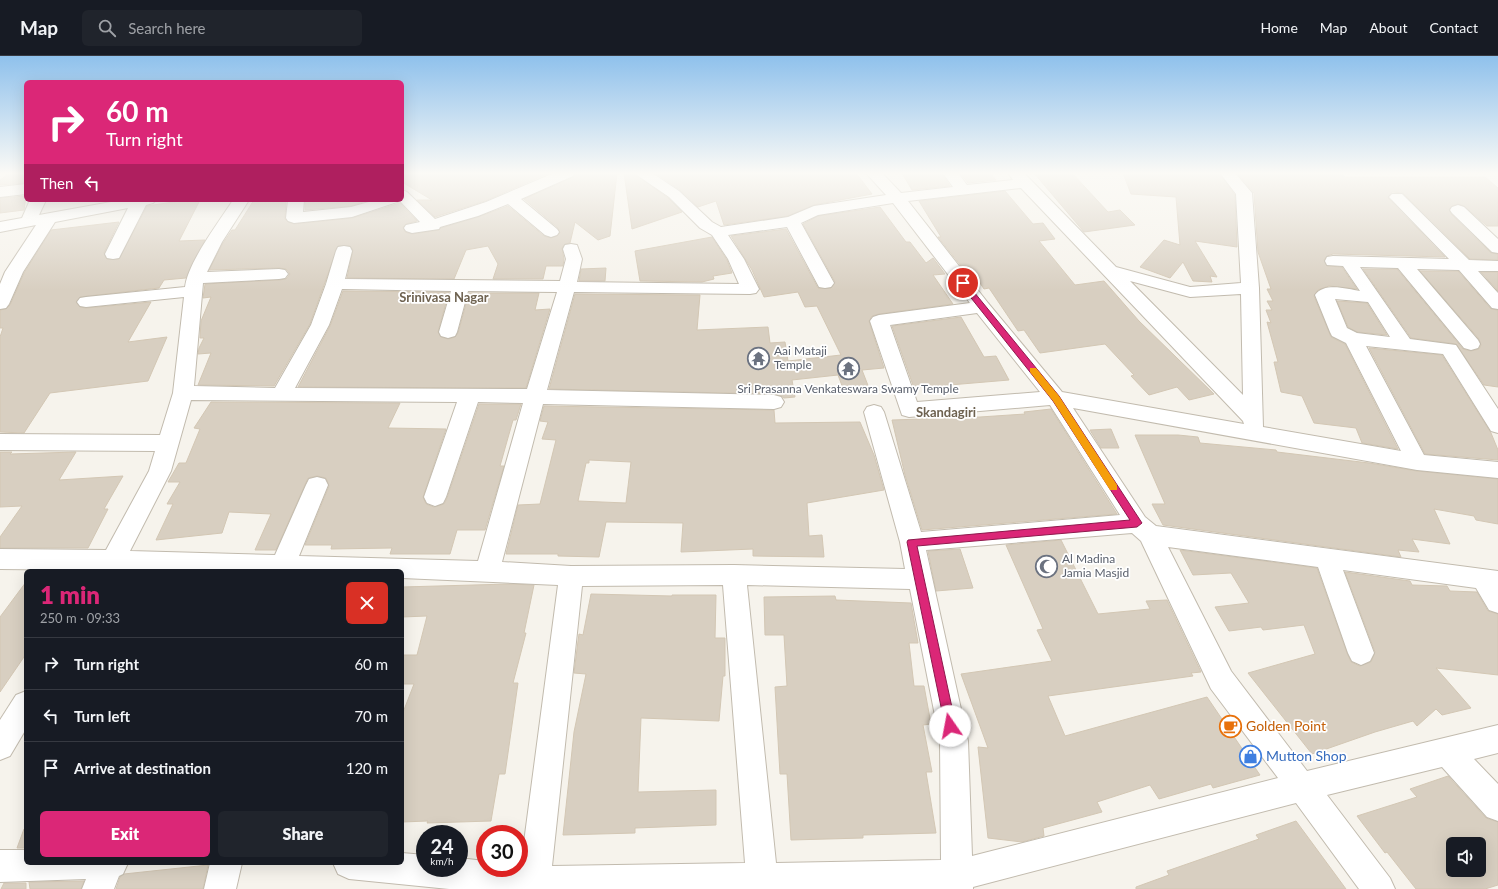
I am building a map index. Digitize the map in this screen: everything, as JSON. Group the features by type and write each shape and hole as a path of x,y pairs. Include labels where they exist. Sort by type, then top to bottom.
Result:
{"street":[{"path":"28,222 33,212"},
{"path":"0,227 49,218 65,212"},
{"path":"113,254 138,212"},
{"path":"110,566 160,471 167,443 183,393 194,285 214,242 233,212"},
{"path":"295,212 294,218 352,212"},
{"path":"417,212 433,226"},
{"path":"412,228 433,226 474,212"},
{"path":"527,212 551,232"},
{"path":"335,284 750,289 736,259 718,232 706,225 692,212"},
{"path":"718,232 792,221 812,212"},
{"path":"909,212 982,307 1056,398 1144,529 1221,680 1380,889"},
{"path":"1053,212 1111,271 1254,426"},
{"path":"1245,212 1250,288 1254,426"},
{"path":"1411,212 1464,266 1498,304"},
{"path":"1460,212 1498,248"},
{"path":"0,304 7,273 49,218"},
{"path":"792,221 825,283"},
{"path":"487,571 534,396 567,287 574,259 571,249"},
{"path":"281,395 320,325 335,284 344,251"},
{"path":"1404,344 1374,297 1341,262 1498,266"},
{"path":"1403,263 1471,344"},
{"path":"1111,271 1190,292 1250,288"},
{"path":"86,302 194,285 279,274"},
{"path":"448,332 461,285"},
{"path":"1374,297 1326,293 1324,295 1339,332 1354,339 1449,349 1498,426"},
{"path":"982,307 879,321 909,410 1056,398 1254,426 1417,462 1498,470"},
{"path":"1354,339 1417,462"},
{"path":"183,393 281,395 470,394 774,402"},
{"path":"435,497 470,394"},
{"path":"874,412 912,542 954,741 956,883"},
{"path":"0,442 167,443"},
{"path":"292,567 317,485"},
{"path":"912,542 1144,529 1327,560 1491,580 1498,602"},
{"path":"0,560 110,566 390,569"},
{"path":"1327,560 1360,653"},
{"path":"404,569 487,571 571,576 734,575 919,579"},
{"path":"734,575 763,884"},
{"path":"535,886 571,576"},
{"path":"0,746 24,707"},
{"path":"372,865 535,886 956,883 1302,787 1498,739"},
{"path":"1448,752 1498,806"},
{"path":"220,889 226,865"},
{"path":"0,866 106,872"}],"building":[{"path":"144,212 194,212 179,241 205,240 186,278 164,280 159,288 80,297 76,302 80,307 86,308 151,302 128,342 167,337 148,381 50,393 24,433 0,432 0,337 3,328 0,328 0,310 6,309 10,305 24,273 51,230 119,222 104,253 107,259 119,259"},
{"path":"246,212 285,212 285,219 294,224 352,218 372,212 408,212 417,221 406,224 403,227 405,232 412,234 439,230 441,228 492,212 515,212 544,236 551,238 557,236 560,233 558,228 539,212 613,212 610,236 598,240 575,222 570,243 565,244 562,248 564,259 563,266 546,266 543,279 493,279 498,264 488,246 466,250 454,279 347,278 353,250 350,246 338,246 310,324 274,386 198,385 211,353 198,354 204,338 200,338 201,321 211,297 203,298 205,284 279,280 286,279 290,274 286,269 279,268 209,270 223,243 232,230 235,230"},
{"path":"430,212 451,212 435,217"},
{"path":"630,212 682,212 632,229"},
{"path":"720,212 798,212 788,216 724,225"},
{"path":"846,212 884,212 906,242 910,242 926,263 933,258 945,274 933,275 953,304 872,316 869,321 884,368 862,370 869,388 844,391 838,375 792,380 795,397 784,398 774,394 549,389 575,294 700,295 697,330 768,327 770,343 785,342 788,361 841,355 817,306 805,307 798,292 764,297 752,270 731,236 786,229 818,288 831,288 835,282 803,224 818,216"},
{"path":"926,212 1023,212 1033,224 1043,223 1055,239 1039,241 1075,285 1104,281 1139,321 1214,394 1189,400 1177,387 1149,395 1131,376 1134,375 1105,344 1040,353 1024,330 1018,331 989,288 984,289 972,271 965,271 938,237 941,237"},
{"path":"1067,212 1122,212 1135,225 1084,232"},
{"path":"1177,212 1236,212 1237,247 1195,241 1217,277 1210,276 1212,282 1193,281 1183,262 1170,278 1140,267 1164,240 1180,245"},
{"path":"1255,212 1401,212 1445,257 1333,254 1327,256 1324,260 1327,266 1342,267 1357,289 1329,286 1318,290 1314,296 1331,337 1345,344 1398,449 1362,443 1356,428 1314,423 1302,396 1281,392 1274,362 1278,362 1267,322 1271,323 1266,310 1272,310 1267,301 1273,301 1267,289 1271,289 1258,252"},
{"path":"1422,212 1450,212 1491,253 1498,254 1498,260 1470,259"},
{"path":"1471,212 1498,212 1498,226 1487,226"},
{"path":"712,237 727,260 732,273 713,276 714,279 702,282 640,281 635,251"},
{"path":"606,268 605,281 579,281 581,269"},
{"path":"1363,269 1397,269 1463,349 1471,351 1479,349 1481,345 1479,339 1420,271 1458,271 1491,309 1498,310 1498,387 1484,385 1456,344 1411,338"},
{"path":"1481,272 1498,272 1498,291"},
{"path":"343,291 449,292 438,332 441,337 448,339 455,337 458,333 469,293 539,293 535,310 550,309 526,388 298,387 330,326"},
{"path":"1337,301 1367,303 1387,335 1357,332 1348,327"},
{"path":"961,317 984,357 996,356 1009,380 914,388 892,326"},
{"path":"1369,348 1442,355 1491,433 1498,450 1498,460 1425,454"},
{"path":"211,402 400,403 388,428 446,429 423,497 426,504 434,507 444,504 447,498 479,404 521,404 516,420 513,420 500,466 504,466 485,530 457,530 450,554 390,554 392,548 331,549 332,545 305,545 329,486 326,478 317,476 308,478 276,550 255,550 271,514 229,512 222,533 156,540 173,504 167,504 180,482 168,482 179,463 186,463 200,429 194,428"},
{"path":"544,406 774,410 775,423 860,422 874,455 884,490 807,503 809,536 822,535 824,557 753,556 753,549 681,552 683,523 606,522 599,557 558,556 558,554 506,554 518,505 540,504 556,440 542,439 548,422 540,421","holes":["589,460 631,462 626,503 578,501 586,463 589,463"]},
{"path":"1051,409 1117,514 922,530 905,475 892,420 1025,414 1024,412"},
{"path":"1111,429 1119,448 1101,448 1090,430"},
{"path":"1135,435 1178,435 1198,437 1200,443 1276,450 1277,452 1369,463 1417,471 1498,479 1498,524 1476,520 1474,516 1434,509 1450,544 1412,539 1419,552 1398,550 1401,557 1163,525 1152,504 1165,504"},
{"path":"0,452 12,452 10,454 76,452 59,480 123,476 104,509 108,509 88,548 0,548 0,537 22,506 0,507"},
{"path":"1061,540 1098,614 1150,609 1146,601 1167,600 1201,672 1191,673 1193,676 1048,696 1065,736 1207,697 1260,775 1213,788 1211,784 1159,799 1150,785 1097,802 1102,812 1043,828 1044,836 1022,842 988,838 978,747 988,748 961,674 1052,661 1037,630 1043,629 1006,545"},
{"path":"960,549 973,588 936,591 928,551"},
{"path":"1180,550 1317,568 1347,653 1351,662 1360,666 1371,662 1375,652 1345,572 1410,581 1412,585 1447,586 1450,591 1477,592 1488,611 1498,614 1498,675 1436,668 1471,708 1442,715 1436,709 1417,726 1413,721 1375,732 1312,754 1248,673 1315,654 1304,625 1263,630 1261,627 1229,631 1215,607 1249,603 1231,573 1193,575"},
{"path":"509,584 534,585 524,633 526,633 513,683 518,683 505,774 499,774 491,821 427,823 428,821 404,822 404,710 414,684 404,684 404,655 417,655 427,616 404,617 404,587"},
{"path":"24,585 24,657 0,692 0,617"},
{"path":"591,594 672,596 716,595 715,638 725,638 725,676 723,676 719,721 641,718 638,792 716,790 716,825 635,828 635,833 563,835 574,732 586,674 574,673 579,634 583,635"},
{"path":"835,596 836,600 911,603 918,643 909,643 914,686 924,686 931,724 923,725 932,772 926,772 936,833 863,835 863,838 791,840 787,774 780,774 775,687 787,686 784,635 765,635 764,597"},
{"path":"1448,776 1486,818 1498,822 1498,885 1485,889 1416,889 1387,852 1385,853 1357,816 1417,797 1410,789"},
{"path":"1296,821 1346,889 1136,889 1136,887 1169,875 1167,871 1259,839 1256,835"},
{"path":"24,829 24,848 17,848"},
{"path":"208,865 203,889 116,889 120,877 124,874"},
{"path":"84,881 81,889 30,889 29,882"},
{"path":"4,883 26,883 26,889 1,889"}],"slow traffic":[{"path":"1033,370 1056,398 1114,487"}],"place":[{"name":"Aai Mataji Temple","path":"758,358"},
{"name":"Sri Prasanna Venkateswara Swamy Temple","path":"848,368"},
{"name":"Al Madina Jamia Masjid","path":"1047,566"},
{"name":"Golden Point","path":"1231,726"},
{"name":"Mutton Shop","path":"1250,756"}],"district":[{"name":"Srinivasa Nagar","path":"444,297"},
{"name":"Skandagiri","path":"946,412"}],"route":[{"path":"950,726 912,542 1137,523 1056,398 963,283"}]}
